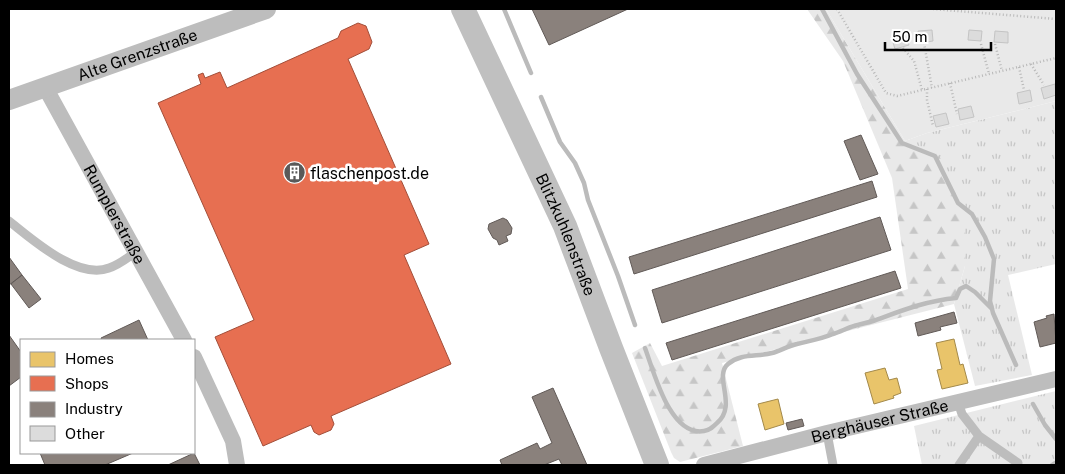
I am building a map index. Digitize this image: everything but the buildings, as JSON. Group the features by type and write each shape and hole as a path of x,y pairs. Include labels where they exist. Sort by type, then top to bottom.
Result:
{"main road":[{"name":"Blitzkuhlenstraße","path":"463,9 565,226 657,465"}],"street":[{"name":"Alte Grenzstraße","path":"9,100 266,9"},
{"name":"Rumplerstraße","path":"45,87 183,339"},
{"path":"195,359 233,441 237,465"},
{"name":"Berghäuser Straße","path":"704,465 827,433 1056,379"}],"lane":[{"path":"9,220 52,255 77,266 94,270 108,269 136,252"},
{"path":"958,402 962,414 979,436 1018,462"},
{"path":"827,433 833,465"},
{"path":"959,465 979,436"}],"path":[{"path":"837,9 886,92 897,96 1056,58"},
{"path":"933,9 974,10 1056,19"},
{"path":"924,44 932,88"},
{"path":"981,44 990,74"},
{"path":"995,44 1002,71"},
{"path":"903,48 914,61 922,90"},
{"path":"1031,64 1044,85"},
{"path":"1020,67 1024,90"},
{"path":"950,83 957,114"},
{"path":"928,89 927,100 934,126"}],"green space":[{"path":"807,9 826,9 905,141 939,155 956,195 966,236 965,266 954,304 722,363 743,446 680,462 674,458 671,452 632,353 650,343 662,366 908,289 892,178 843,61"},
{"path":"826,9 1056,9 1056,101 927,133 905,141"},
{"path":"1056,101 1056,264 1008,275 1032,375 975,386 954,304 965,266 905,141 927,133"},
{"path":"1056,391 1056,465 922,465 914,426"}],"waterway":[{"path":"504,9 531,73"},
{"path":"822,9 857,74 902,143 935,156 958,203 972,214 985,237 994,259 990,301 993,313 1016,365"},
{"path":"541,97 560,142 575,163 584,183 588,200 635,325"},
{"path":"645,348 665,401 673,414 682,424 692,430 704,431 713,427 723,416 726,400 724,370 728,364 738,358 772,353 913,307 934,301 956,298 960,289 966,286 992,309"},
{"path":"1033,404 1045,425 1056,439"}],"place":[{"name":"flaschenpost.de","path":"294,173"}]}
